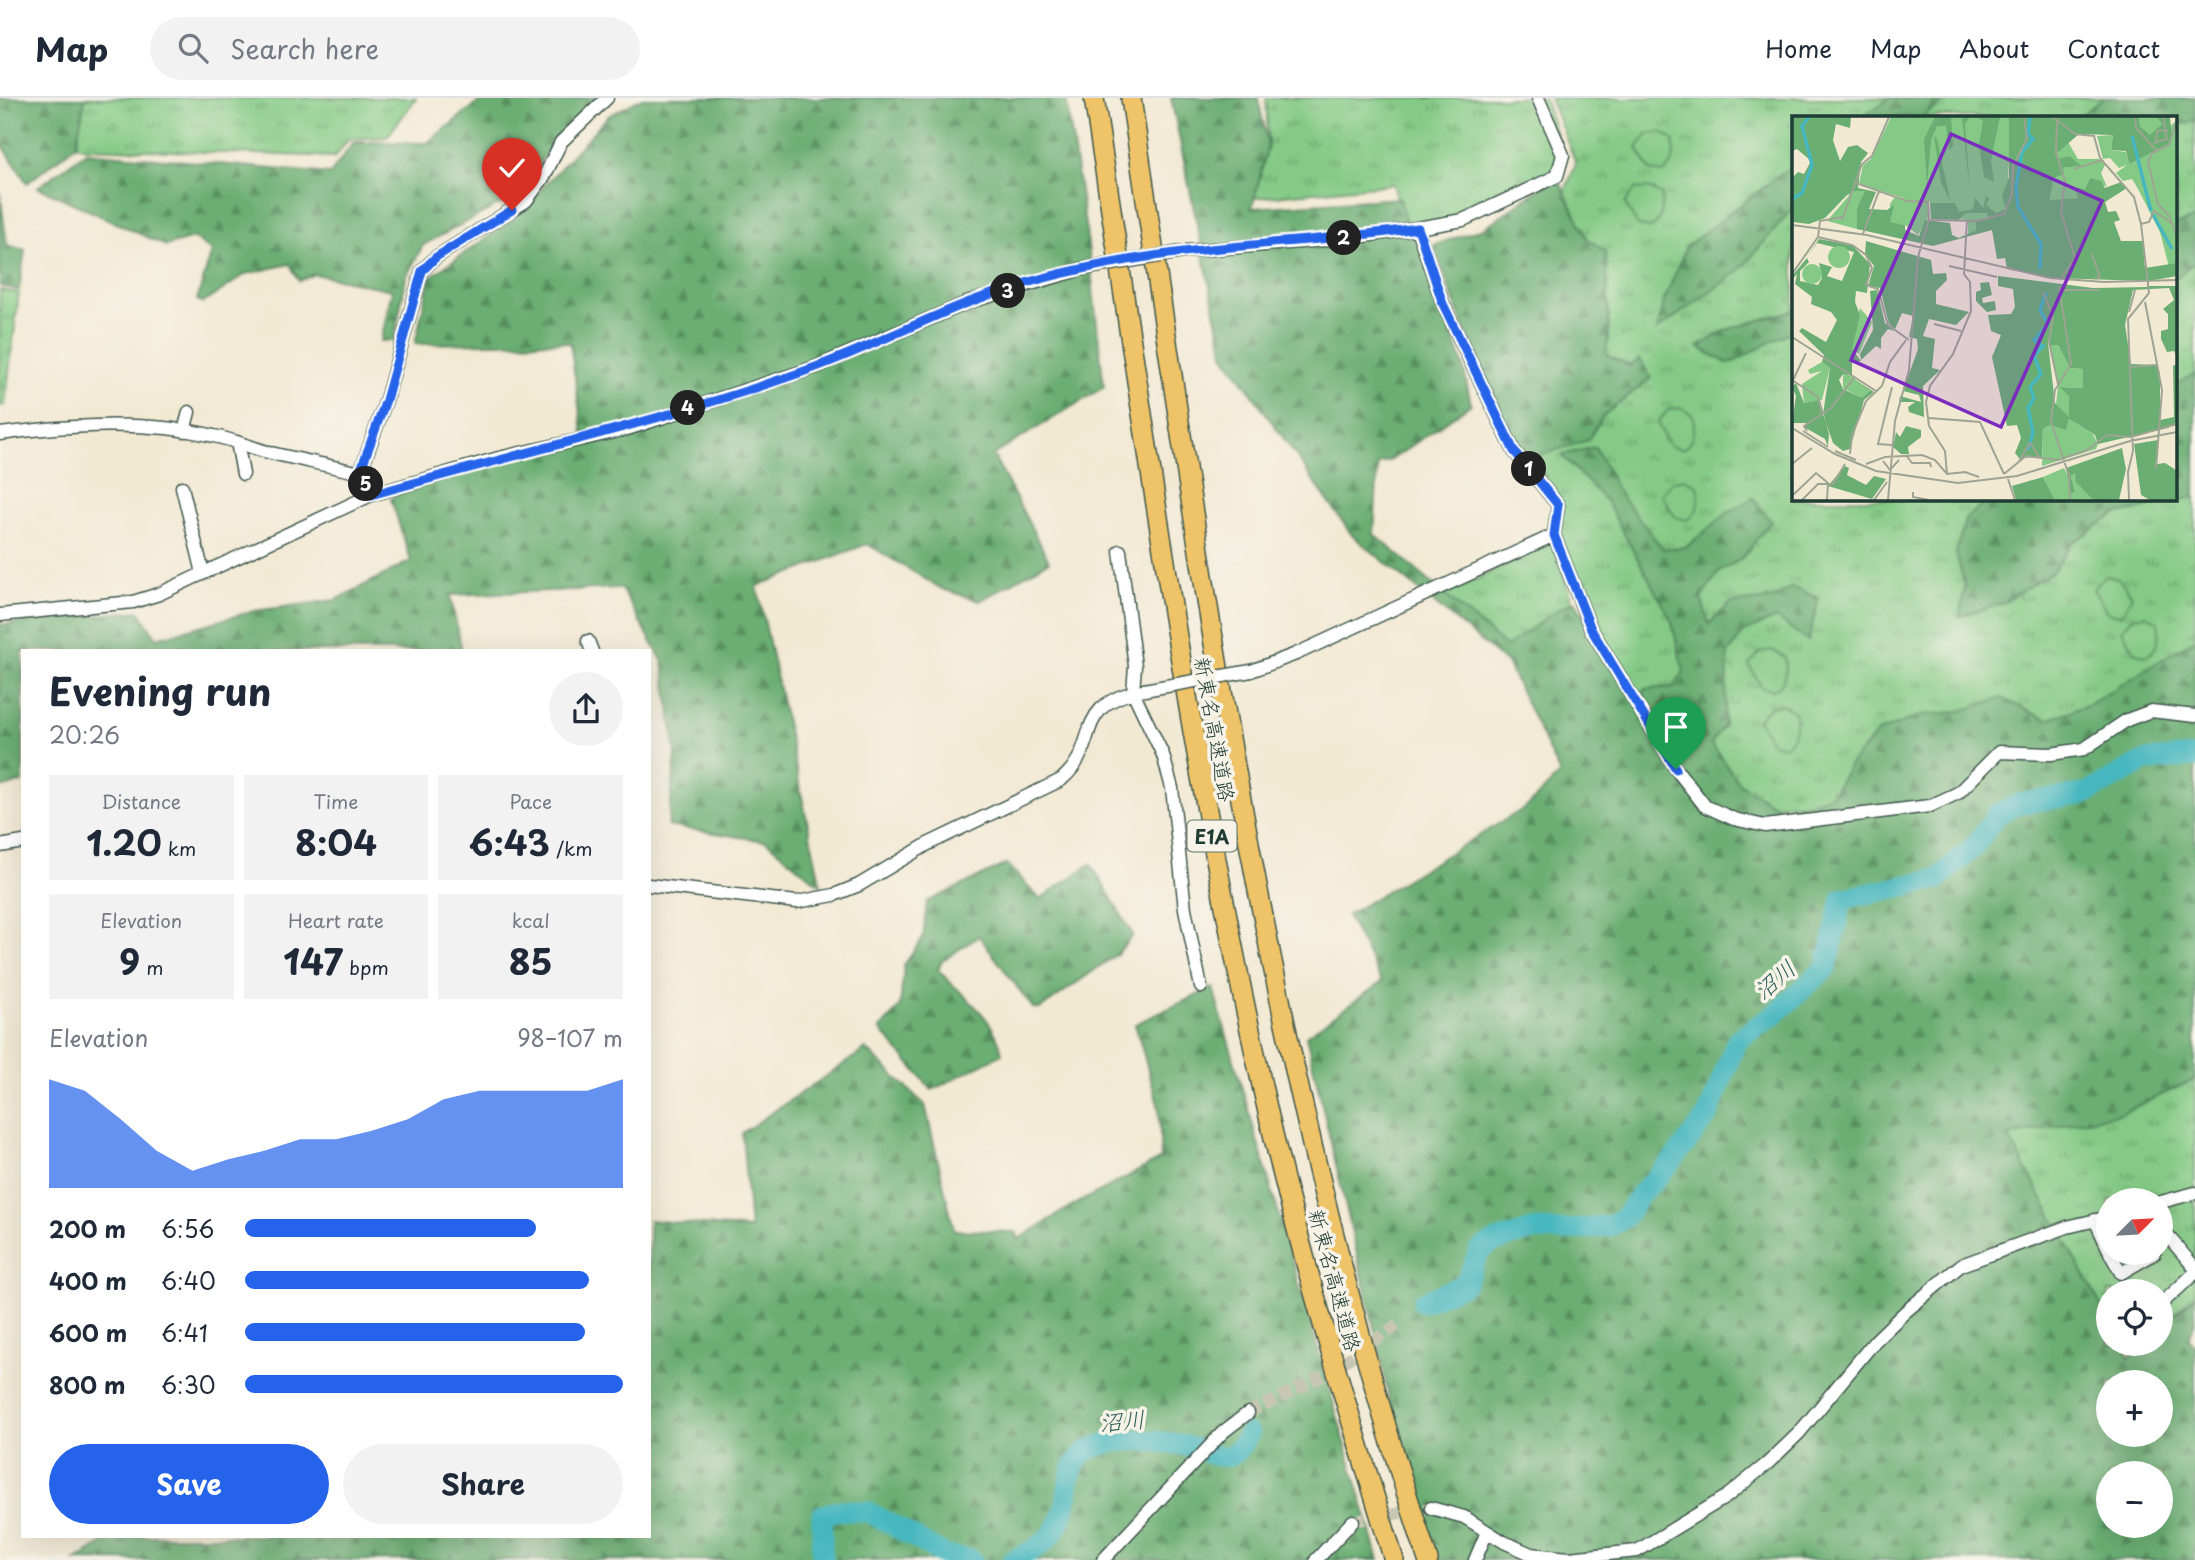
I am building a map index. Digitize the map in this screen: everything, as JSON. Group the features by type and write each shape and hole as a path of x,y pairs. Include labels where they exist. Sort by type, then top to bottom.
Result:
{"highway":[{"name":"新東名高速道路","path":"1094,98 1182,663 1234,954 1264,1094 1303,1250 1394,1560"},
{"name":"新東名高速道路","path":"1131,98 1214,657 1269,955 1340,1264 1427,1560"}],"street":[{"path":"371,495 360,472 386,400 422,271 436,257 526,201 544,177 561,142 607,98"},
{"path":"0,615 133,602 203,573 371,495 499,458 627,429 816,367 969,302 1082,269 1188,251 1351,238 1463,220 1557,176 1563,155 1538,98"},
{"path":"1418,228 1443,304 1514,451 1558,505 1554,535 1591,629 1676,769 1705,806 1734,819 1765,826 1930,806 1958,793 1999,752 2051,754 2084,749 2127,720 2151,711 2195,716"},
{"path":"184,431 189,412"},
{"path":"0,434 89,426 184,431 360,472"},
{"path":"237,442 243,474"},
{"path":"183,486 203,573"},
{"path":"651,885 797,902 834,895 859,885 928,844 1061,780 1074,769 1090,719 1107,702 1138,691 1251,671 1554,535"},
{"path":"1120,551 1138,691 1163,755 1172,788 1185,909 1201,987"},
{"path":"0,846 21,842"},
{"path":"2174,1199 2195,1193"},
{"path":"1431,1508 1464,1517 1488,1532 1542,1556 1569,1558 1637,1551 1726,1497 1768,1463 1799,1433 1875,1341 1961,1265 2067,1227 2095,1220"},
{"path":"2173,1290 2194,1266 2174,1250"},
{"path":"2116,1265 2121,1273 2135,1265"},
{"path":"1104,1560 1223,1432 1248,1413"},
{"path":"1316,1560 1332,1554 1353,1521"},
{"path":"1475,1560 1488,1532"}],"green space":[{"path":"0,98 85,98 76,145 27,183 0,141"},
{"path":"85,98 416,98 387,137 349,139 335,157 87,148 76,145"},
{"path":"484,98 596,98 560,135 517,195 423,245 406,277 394,340 381,341 392,290 314,274 299,281 290,264 246,274 203,303 197,300 212,251 193,238 166,246 38,187 86,152 330,174 354,142 427,143"},
{"path":"642,98 1066,98 1088,245 1104,387 993,455 1049,561 980,601 942,589 867,544 757,586 821,886 766,841 668,826 676,755 663,662 621,588 450,595 462,649 21,649 21,783 0,788 0,625 139,611 157,638 254,611 336,600 411,561 391,499 402,490 584,440 570,342 415,344 430,277 515,218 608,116"},
{"path":"1171,98 1258,98 1268,145 1252,208 1400,198 1406,226 1418,245 1462,361 1471,404 1391,460 1378,464 1374,534 1506,647 1560,608 1575,601 1640,708 1645,689 1674,687 1684,672 1671,619 1606,501 1562,455 1595,447 1620,495 1663,549 1686,547 1730,511 1753,498 1771,521 1743,557 1718,573 1701,598 1709,624 1731,603 1773,599 1791,587 1819,598 1808,641 1776,618 1744,632 1728,654 1724,725 1711,743 1739,783 1783,811 1831,795 1853,760 1878,732 1922,715 1957,712 2002,698 2047,720 2090,704 2195,639 2195,1079 2122,1113 2008,1136 2096,1296 2096,1356 2173,1356 2173,1317 2195,1296 2195,1322 2189,1339 2195,1346 2195,1560 1439,1560 1396,1435 1381,1357 1306,1036 1382,982 1347,915 1528,806 1560,774 1507,663 1352,535 1224,354"},
{"path":"1266,98 1544,98 1563,155 1541,184 1463,220 1406,226 1393,184 1254,198 1268,145"},
{"path":"1550,98 2195,98 2195,665 1832,803 1708,807 1595,626 1555,529 1560,503 1522,439 1560,204 1576,163"},
{"path":"1890,98 1950,98 1923,116 1863,116"},
{"path":"2104,98 2195,98 2195,120 2178,126 2178,116 2079,116"},
{"path":"1661,132 1673,140 1674,149 1672,163 1663,173 1651,171 1637,148 1648,134"},
{"path":"1792,166 1792,209 1740,270 1657,330 1664,301 1686,247"},
{"path":"1557,176 1587,238 1606,252 1609,330 1606,355 1630,366 1640,359 1651,378 1603,416 1588,440 1522,461 1456,308 1434,245 1484,228"},
{"path":"1649,188 1661,195 1662,200 1660,218 1651,228 1638,226 1625,203 1636,189"},
{"path":"0,193 7,245 25,250 19,290 0,286"},
{"path":"2195,218 2195,262 2178,276 2178,224"},
{"path":"0,290 19,293 5,405 0,406"},
{"path":"1792,311 1792,331 1729,364 1698,347 1726,330"},
{"path":"2195,374 2195,497 2114,515 2072,543 2053,571 2003,603 1960,616 1965,586 1956,553 1966,517 1992,500 2178,500 2178,384"},
{"path":"1681,408 1693,415 1694,425 1691,439 1682,449 1670,446 1657,423 1668,410"},
{"path":"1685,479 1698,486 1699,491 1696,510 1687,520 1675,517 1661,494 1673,481"},
{"path":"1552,542 1572,601 1506,648 1444,595"},
{"path":"2104,576 2118,578 2132,595 2124,612 2119,615 2107,612 2093,589"},
{"path":"2146,615 2158,622 2159,632 2156,646 2147,656 2136,653 2122,630 2133,617"},
{"path":"1772,650 1785,657 1786,662 1783,680 1774,690 1762,688 1749,665 1760,652"},
{"path":"1782,705 1795,712 1793,736 1784,746 1772,743 1758,720 1769,707"},
{"path":"1007,864 1040,899 1091,864 1133,935 1117,954 1040,1009 1033,1008 979,936 942,961 938,970 985,1018 999,1041 1002,1054 932,1090 880,1029 900,1007 904,965 923,938 927,902"},
{"path":"1213,988 1379,1560 76,1560 111,1538 651,1538 651,1220 750,1229 742,1133 866,1049 925,1105 954,1230 1016,1232 1019,1239 1068,1208 1161,1159 1159,1108 1135,1024"},
{"path":"2195,1079 2195,1295 2173,1314 2173,1279 2096,1279 2096,1296 2008,1136 2126,1111"}],"waterway":[{"name":"沼川","path":"1423,1302 1465,1284 1480,1250 1494,1242 1532,1230 1560,1231 1610,1226 1623,1219 1641,1193 1669,1165 1707,1117 1737,1040 1775,1014 1827,967 1842,899 1938,879 1974,847 1997,814 2021,803 2085,794 2146,761 2195,757"},
{"name":"沼川","path":"1013,1560 1034,1549 1052,1534 1061,1520 1073,1469 1077,1461 1095,1447 1116,1442 1152,1441 1227,1456 1237,1450 1249,1434"},
{"name":"沼川","path":"822,1560 822,1515 840,1510 869,1512 946,1556 972,1560"}],"tunnel":[{"path":"1248,1413 1325,1375 1397,1325"},
{"path":"1353,1521 1431,1508"}],"route":[{"path":"512,210 436,257 422,271 386,400 360,472 371,495 499,458 627,429 816,367 969,302 1082,269 1188,251 1351,238 1418,228 1443,304 1514,451 1558,505 1554,535 1591,629 1676,769"}]}
